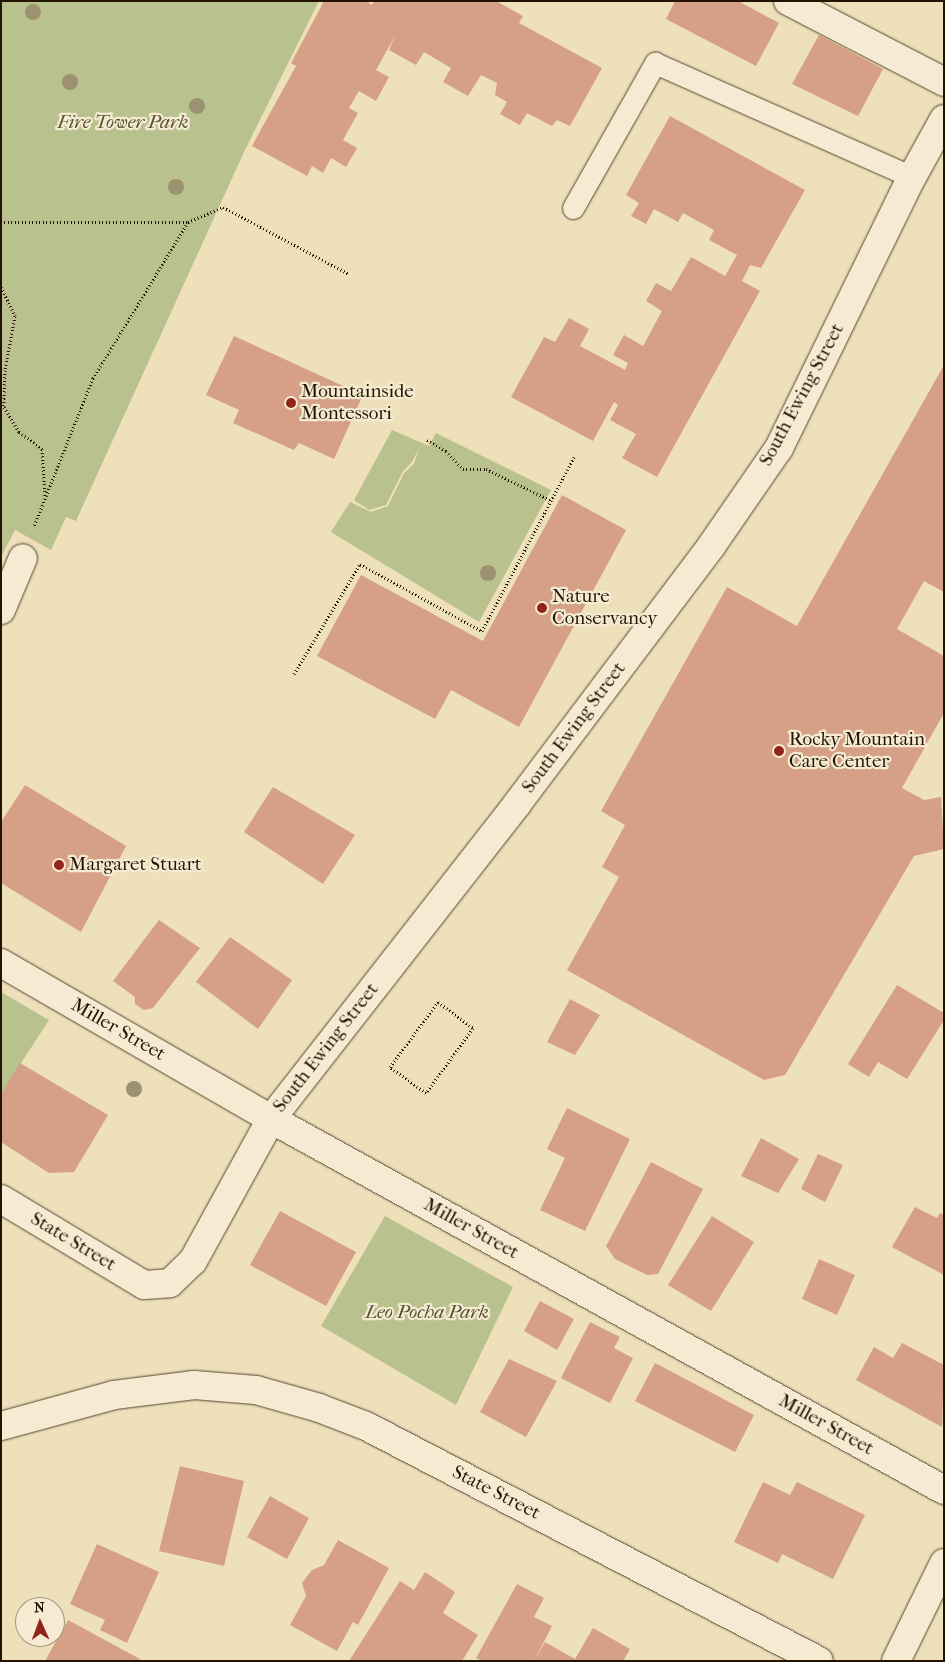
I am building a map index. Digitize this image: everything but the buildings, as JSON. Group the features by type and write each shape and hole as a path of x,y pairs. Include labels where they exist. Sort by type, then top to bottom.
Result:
{"street":[{"path":"788,1 944,82"},
{"name":"South Ewing Street","path":"144,1285 170,1283 193,1261 271,1119 517,804 712,545 773,456 912,176 944,119"},
{"path":"1,610 23,558"},
{"name":"Miller Street","path":"1,963 271,1119 944,1490"},
{"name":"State Street","path":"1,1199 144,1285"},
{"name":"State Street","path":"1,1426 114,1395 194,1385 256,1390 319,1408 366,1426 820,1661"},
{"path":"896,1661 944,1563"}],"lane":[{"path":"573,208 655,63 912,176"}],"path":[{"path":"1,222 188,222 223,207 349,274"},
{"path":"23,558 45,497 93,378 188,222"},
{"path":"1,287 15,316 5,370 4,407 19,432 42,449 45,497"},
{"path":"427,440 446,451 463,469 486,469 550,500"},
{"path":"294,674 360,564 482,631 574,457"},
{"path":"438,1002 473,1028 426,1093 390,1067 438,1002"}],"green space":[{"name":"Fire Tower Park","path":"1,1 319,1 244,152 76,521 66,517 51,550 15,530 1,557"},
{"path":"392,430 429,446 436,433 551,490 479,622 331,532 350,502 371,512 388,506 404,473 414,464 419,448 412,462 403,471 386,505 369,510 354,500"},
{"path":"1,992 49,1020 1,1094"},
{"name":"Leo Pocha Park","path":"385,1216 513,1287 456,1405 321,1326"}],"place":[{"name":"Mountainside Montessori","path":"291,403"},
{"name":"Nature Conservancy","path":"542,608"},
{"name":"Rocky Mountain Care Center","path":"779,751"},
{"name":"Margaret Stuart","path":"59,865"}]}
